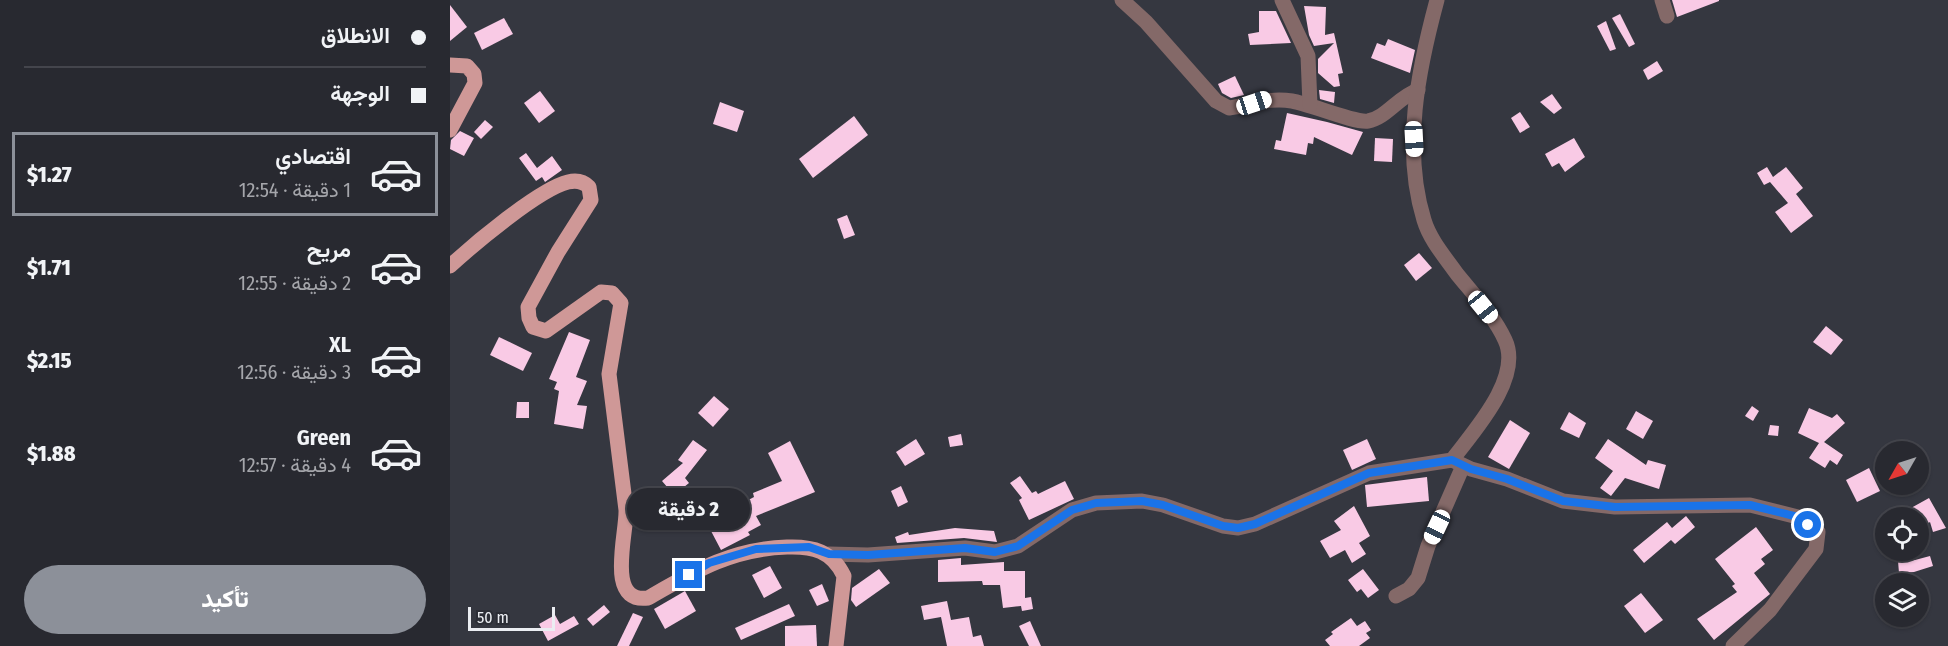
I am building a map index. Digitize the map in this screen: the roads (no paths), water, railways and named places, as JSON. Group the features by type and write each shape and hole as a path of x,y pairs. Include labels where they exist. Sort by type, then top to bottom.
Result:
{"main road":[{"path":"450,65 467,66 474,74 475,83 450,130"},
{"path":"450,266 486,235 547,192 572,181 584,182 589,186 591,200 558,252 528,307 529,318 538,330 546,331 602,292 612,293 621,303 609,375 626,510 620,579 628,592 636,598 648,598 709,563 756,549 809,547 829,554 844,576 836,646"}],"street":[{"path":"1122,0 1146,22 1216,101 1229,108 1268,98 1310,105 1366,122 1380,116 1398,99 1418,90"},
{"path":"1282,0 1308,56 1310,105"},
{"path":"1396,596 1409,589 1418,578 1458,463 1497,400 1507,374 1507,343 1493,319 1438,249 1424,220 1415,172 1413,122 1437,0"},
{"path":"1662,0 1667,16"},
{"path":"829,554 868,555 965,548 995,552 1018,546 1072,510 1096,503 1142,501 1238,528 1255,524 1369,473 1458,463 1563,501 1615,507 1750,505 1798,517 1818,532 1816,549 1770,609 1732,646"}]}
